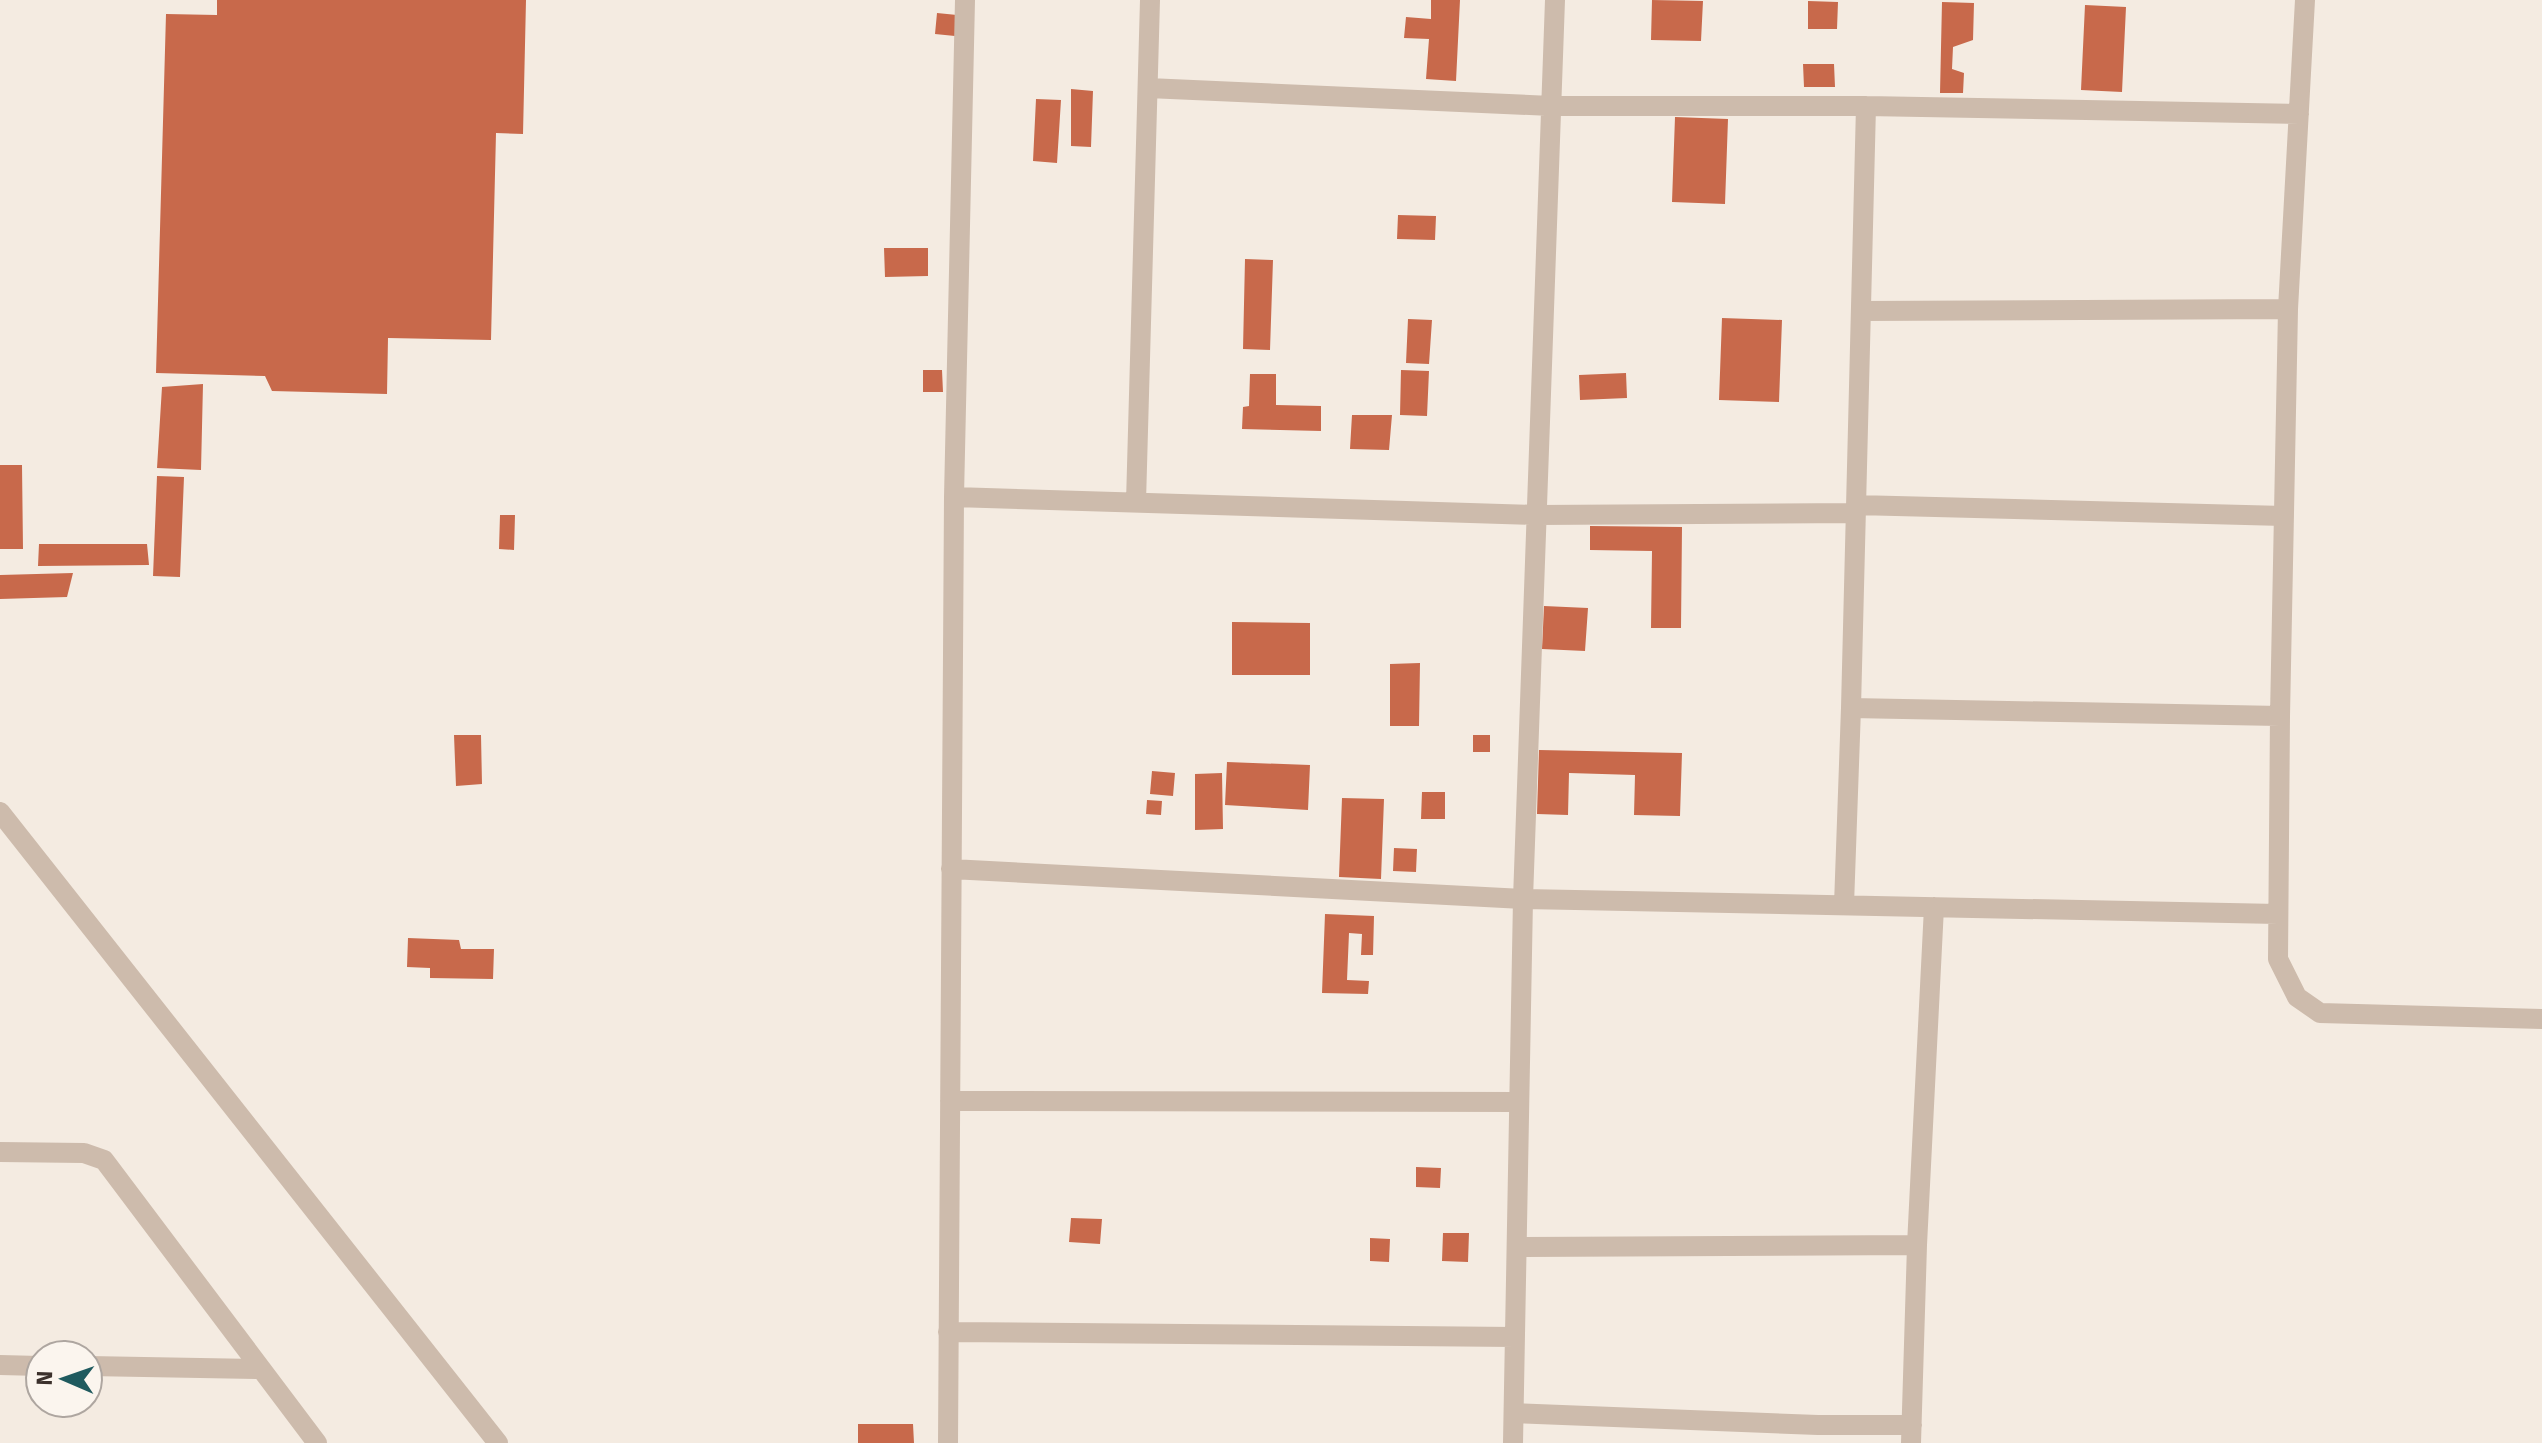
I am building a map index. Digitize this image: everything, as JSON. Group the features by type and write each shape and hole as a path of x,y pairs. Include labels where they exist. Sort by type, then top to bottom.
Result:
{"street":[{"path":"948,1443 954,497 965,0"},
{"path":"1136,502 1150,0"},
{"path":"1513,1443 1523,899 1555,0"},
{"path":"2305,0 2288,309 2278,959 2297,997 2320,1013 2542,1019"},
{"path":"1148,88 1551,106 1866,106 2299,114"},
{"path":"1844,905 1866,106"},
{"path":"1861,311 2288,309"},
{"path":"954,497 1537,515 1856,509 2284,516"},
{"path":"1851,708 2280,716"},
{"path":"0,812 498,1443"},
{"path":"951,869 1523,899 2278,914"},
{"path":"1514,1413 1818,1434 1912,1434 1917,1245 1934,907"},
{"path":"950,1101 1519,1102"},
{"path":"0,1152 84,1153 104,1160 317,1443"},
{"path":"1517,1247 1917,1245"},
{"path":"948,1332 1515,1337"},
{"path":"0,1365 24,1366"},
{"path":"104,1366 261,1369"}],"building":[{"path":"217,0 526,0 523,134 496,133 491,340 388,338 387,394 272,391 265,376 156,373 166,14 217,15"},
{"path":"1431,0 1460,0 1456,81 1426,79 1429,39 1404,38 1406,17 1431,19"},
{"path":"1652,0 1703,1 1701,41 1651,40"},
{"path":"1808,1 1838,2 1837,29 1808,29"},
{"path":"1942,2 1974,3 1973,40 1953,47 1952,69 1964,73 1963,93 1940,93"},
{"path":"2085,5 2126,7 2122,92 2081,90"},
{"path":"937,13 957,15 955,36 935,34"},
{"path":"1803,64 1834,64 1835,87 1804,87"},
{"path":"1071,89 1093,91 1091,147 1071,146"},
{"path":"1036,99 1061,100 1057,163 1033,161"},
{"path":"1675,117 1728,119 1725,204 1672,202"},
{"path":"1398,215 1436,216 1435,240 1397,239"},
{"path":"884,248 928,248 928,276 885,277"},
{"path":"1245,259 1273,260 1270,350 1243,349"},
{"path":"1722,318 1782,320 1779,402 1719,400"},
{"path":"1408,319 1432,320 1429,364 1406,363"},
{"path":"923,370 942,370 943,392 923,392"},
{"path":"1401,370 1429,371 1427,416 1400,415"},
{"path":"1626,373 1627,398 1580,400 1579,375"},
{"path":"1250,374 1276,374 1276,405 1321,406 1321,431 1242,429 1243,407 1249,406"},
{"path":"203,384 201,470 157,468 162,387"},
{"path":"1352,415 1392,415 1389,450 1350,449"},
{"path":"0,465 22,465 23,549 0,549"},
{"path":"157,476 184,477 180,577 153,576"},
{"path":"500,515 515,515 514,550 499,549"},
{"path":"1590,526 1682,527 1681,628 1651,628 1652,551 1590,550"},
{"path":"39,544 147,544 149,565 38,566"},
{"path":"73,573 67,597 0,599 0,575"},
{"path":"1544,606 1588,608 1585,651 1542,649"},
{"path":"1232,622 1310,623 1310,675 1232,675"},
{"path":"1420,663 1419,726 1390,726 1390,664"},
{"path":"454,735 481,735 482,784 456,786"},
{"path":"1473,735 1490,735 1490,752 1473,752"},
{"path":"1539,750 1682,753 1680,816 1634,815 1635,775 1569,773 1568,815 1537,814"},
{"path":"1227,762 1310,765 1308,810 1225,805"},
{"path":"1152,771 1175,773 1173,796 1150,794"},
{"path":"1222,773 1223,829 1195,830 1195,774"},
{"path":"1422,792 1445,792 1445,819 1421,819"},
{"path":"1342,798 1384,799 1381,879 1339,877"},
{"path":"1147,800 1162,801 1161,815 1146,814"},
{"path":"1394,848 1417,849 1416,872 1393,871"},
{"path":"1325,914 1374,916 1373,955 1361,955 1362,934 1349,933 1347,980 1369,981 1368,994 1322,993"},
{"path":"408,938 459,940 461,949 494,949 493,979 430,978 430,968 407,967"},
{"path":"1416,1167 1441,1168 1440,1188 1416,1187"},
{"path":"1071,1218 1102,1219 1100,1244 1069,1242"},
{"path":"1443,1233 1469,1233 1468,1262 1442,1261"},
{"path":"1370,1238 1390,1239 1389,1262 1370,1261"},
{"path":"858,1424 913,1424 914,1443 858,1443"}]}
